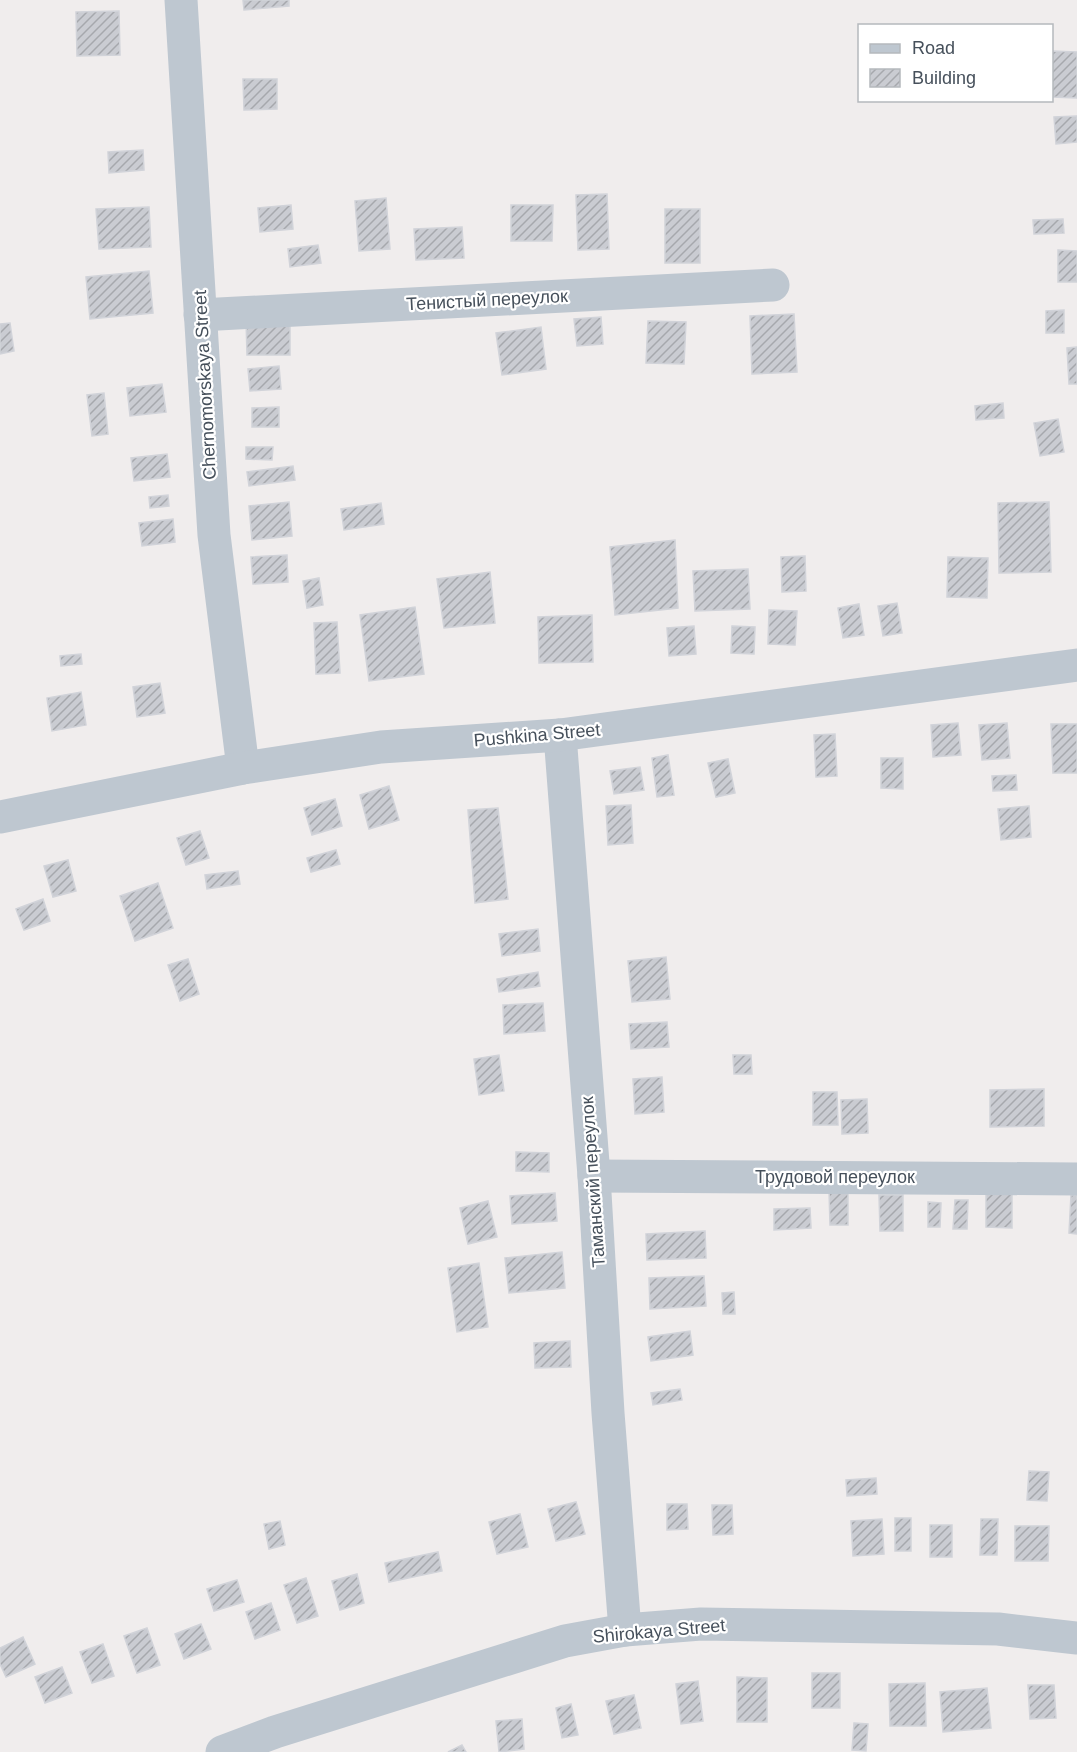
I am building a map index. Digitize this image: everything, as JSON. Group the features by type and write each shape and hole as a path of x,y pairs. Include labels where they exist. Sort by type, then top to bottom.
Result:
{"street":[{"name":"Chernomorskaya Street","path":"181,0 214,535 243,768"},
{"name":"Тенистый переулок","path":"200,315 773,285"},
{"name":"Pushkina Street","path":"0,817 243,768 381,747 560,735 1077,666"},
{"name":"Таманский переулок","path":"560,735 594,1176 608,1413 626,1630"},
{"name":"Трудовой переулок","path":"594,1176 1077,1179"},
{"name":"Shirokaya Street","path":"222,1752 275,1732 565,1641 626,1630 700,1624 974,1628 1077,1638"}],"building":[{"path":"243,0 289,0 289,6 244,10"},
{"path":"119,11 120,55 77,56 76,12"},
{"path":"1053,51 1077,52 1077,98 1053,97"},
{"path":"243,79 277,79 277,109 244,110"},
{"path":"1077,116 1077,142 1056,144 1054,117"},
{"path":"143,150 144,170 109,173 108,152"},
{"path":"607,194 609,249 578,250 576,195"},
{"path":"386,198 390,249 359,251 355,201"},
{"path":"291,205 293,229 260,232 258,208"},
{"path":"511,205 553,205 552,241 511,241"},
{"path":"149,207 151,247 99,249 96,209"},
{"path":"665,209 700,209 700,263 665,263"},
{"path":"1063,219 1064,233 1034,234 1033,220"},
{"path":"462,227 464,258 416,260 414,229"},
{"path":"318,245 321,263 290,267 288,249"},
{"path":"1058,250 1077,251 1077,282 1058,282"},
{"path":"149,271 153,313 90,319 86,277"},
{"path":"1064,310 1064,333 1046,333 1046,311"},
{"path":"794,314 797,372 752,374 750,316"},
{"path":"601,317 603,344 577,346 574,319"},
{"path":"246,319 290,319 290,355 247,355"},
{"path":"648,321 686,322 684,364 646,363"},
{"path":"10,323 14,351 0,354 0,324"},
{"path":"541,327 546,369 502,375 496,333"},
{"path":"1077,347 1077,384 1069,384 1067,348"},
{"path":"279,366 281,389 250,391 248,369"},
{"path":"162,384 166,412 130,416 127,388"},
{"path":"104,393 108,434 92,436 87,395"},
{"path":"1003,403 1004,418 976,420 975,406"},
{"path":"279,407 279,427 252,427 252,408"},
{"path":"1058,419 1064,452 1040,456 1034,423"},
{"path":"246,447 273,447 272,460 246,459"},
{"path":"167,454 170,477 134,481 131,458"},
{"path":"293,466 295,480 249,486 247,472"},
{"path":"168,495 169,506 150,508 149,497"},
{"path":"289,502 292,536 252,540 249,506"},
{"path":"1049,502 1051,572 999,573 998,503"},
{"path":"381,503 384,524 344,530 341,509"},
{"path":"173,519 175,542 142,546 139,523"},
{"path":"675,540 678,608 615,615 610,547"},
{"path":"287,555 288,582 253,584 251,557"},
{"path":"805,556 806,591 782,592 781,557"},
{"path":"948,557 988,558 987,598 947,597"},
{"path":"748,569 750,609 695,611 693,571"},
{"path":"490,572 495,623 444,628 437,579"},
{"path":"319,578 323,605 307,608 303,581"},
{"path":"897,603 902,633 883,636 878,606"},
{"path":"859,604 864,635 843,638 838,608"},
{"path":"415,607 424,674 369,681 360,615"},
{"path":"769,610 797,611 795,645 768,644"},
{"path":"592,615 593,662 539,663 538,617"},
{"path":"337,622 340,673 316,674 314,623"},
{"path":"694,626 696,654 669,656 667,628"},
{"path":"732,626 755,627 754,654 731,653"},
{"path":"81,654 82,664 61,666 60,656"},
{"path":"160,683 165,713 137,717 133,687"},
{"path":"81,692 86,725 52,731 47,698"},
{"path":"958,723 961,755 933,757 931,725"},
{"path":"1007,723 1010,758 982,760 979,725"},
{"path":"1051,724 1077,724 1077,773 1053,773"},
{"path":"835,734 837,776 816,777 814,735"},
{"path":"668,755 674,795 657,797 652,758"},
{"path":"881,758 903,758 903,789 881,788"},
{"path":"728,759 735,793 716,797 708,763"},
{"path":"640,767 644,790 614,794 610,771"},
{"path":"1016,775 1017,790 993,791 992,776"},
{"path":"389,786 399,820 369,829 360,795"},
{"path":"335,799 342,826 312,835 304,808"},
{"path":"631,805 633,843 608,845 606,806"},
{"path":"1029,806 1031,837 1001,840 998,809"},
{"path":"498,808 508,899 475,903 468,810"},
{"path":"200,831 209,858 186,865 177,838"},
{"path":"336,850 340,864 311,872 307,858"},
{"path":"68,860 76,891 53,897 44,866"},
{"path":"238,871 240,884 207,889 205,875"},
{"path":"158,883 173,928 135,941 120,896"},
{"path":"43,899 50,921 24,930 16,909"},
{"path":"538,929 540,951 502,956 499,934"},
{"path":"666,957 670,999 632,1002 628,961"},
{"path":"188,959 199,994 180,1001 168,965"},
{"path":"538,972 540,986 499,992 497,979"},
{"path":"543,1003 545,1031 504,1034 503,1005"},
{"path":"667,1022 669,1047 631,1049 629,1024"},
{"path":"499,1055 504,1091 479,1095 474,1059"},
{"path":"733,1055 751,1055 752,1074 734,1074"},
{"path":"662,1077 664,1112 635,1114 633,1079"},
{"path":"1044,1089 1044,1126 990,1127 990,1090"},
{"path":"813,1092 837,1092 838,1125 813,1125"},
{"path":"867,1099 868,1133 842,1134 841,1100"},
{"path":"516,1152 549,1153 549,1172 516,1171"},
{"path":"829,1190 848,1190 848,1225 830,1225"},
{"path":"986,1192 1012,1192 1012,1228 986,1227"},
{"path":"555,1193 557,1221 512,1224 510,1196"},
{"path":"879,1195 903,1195 903,1231 880,1231"},
{"path":"1071,1195 1077,1195 1077,1234 1069,1233"},
{"path":"955,1200 968,1200 967,1229 953,1229"},
{"path":"488,1201 497,1237 468,1244 460,1208"},
{"path":"928,1202 941,1203 940,1227 928,1227"},
{"path":"810,1208 811,1228 774,1230 774,1209"},
{"path":"705,1231 706,1258 647,1260 646,1234"},
{"path":"562,1252 565,1288 509,1293 505,1258"},
{"path":"479,1263 488,1327 457,1332 448,1268"},
{"path":"704,1276 706,1306 650,1309 649,1278"},
{"path":"734,1292 735,1314 723,1314 722,1293"},
{"path":"690,1331 693,1355 651,1361 648,1337"},
{"path":"570,1341 571,1367 535,1368 534,1343"},
{"path":"680,1389 682,1400 653,1405 651,1393"},
{"path":"1029,1471 1049,1472 1047,1501 1027,1500"},
{"path":"876,1478 877,1494 847,1496 846,1480"},
{"path":"576,1502 585,1534 556,1541 548,1509"},
{"path":"667,1504 687,1504 688,1529 667,1530"},
{"path":"712,1505 732,1505 733,1534 713,1535"},
{"path":"520,1514 528,1547 497,1554 489,1522"},
{"path":"895,1518 911,1518 911,1551 895,1551"},
{"path":"882,1519 884,1554 853,1556 851,1521"},
{"path":"981,1519 998,1519 997,1555 980,1555"},
{"path":"280,1521 285,1545 269,1549 264,1524"},
{"path":"930,1525 952,1525 952,1557 930,1557"},
{"path":"1015,1526 1049,1526 1048,1561 1015,1561"},
{"path":"438,1552 442,1571 389,1582 385,1563"},
{"path":"357,1574 364,1603 340,1610 332,1581"},
{"path":"306,1578 318,1616 297,1623 284,1585"},
{"path":"237,1580 244,1602 214,1611 207,1589"},
{"path":"271,1603 280,1630 255,1639 246,1612"},
{"path":"201,1624 211,1649 184,1659 175,1634"},
{"path":"147,1628 160,1665 137,1673 124,1636"},
{"path":"23,1637 35,1664 6,1677 0,1664 0,1648"},
{"path":"103,1644 114,1676 92,1683 80,1652"},
{"path":"62,1667 72,1693 45,1703 35,1677"},
{"path":"812,1673 840,1673 840,1708 812,1708"},
{"path":"737,1677 767,1678 767,1722 737,1722"},
{"path":"698,1681 703,1721 681,1724 676,1684"},
{"path":"925,1683 926,1726 890,1726 889,1684"},
{"path":"1028,1685 1054,1685 1056,1718 1030,1719"},
{"path":"987,1688 991,1728 943,1732 940,1692"},
{"path":"634,1695 641,1728 614,1734 606,1701"},
{"path":"571,1704 578,1735 562,1738 556,1708"},
{"path":"522,1719 524,1749 499,1752 496,1721"},
{"path":"854,1723 868,1724 866,1751 852,1750"},
{"path":"462,1745 466,1752 448,1752"}]}
